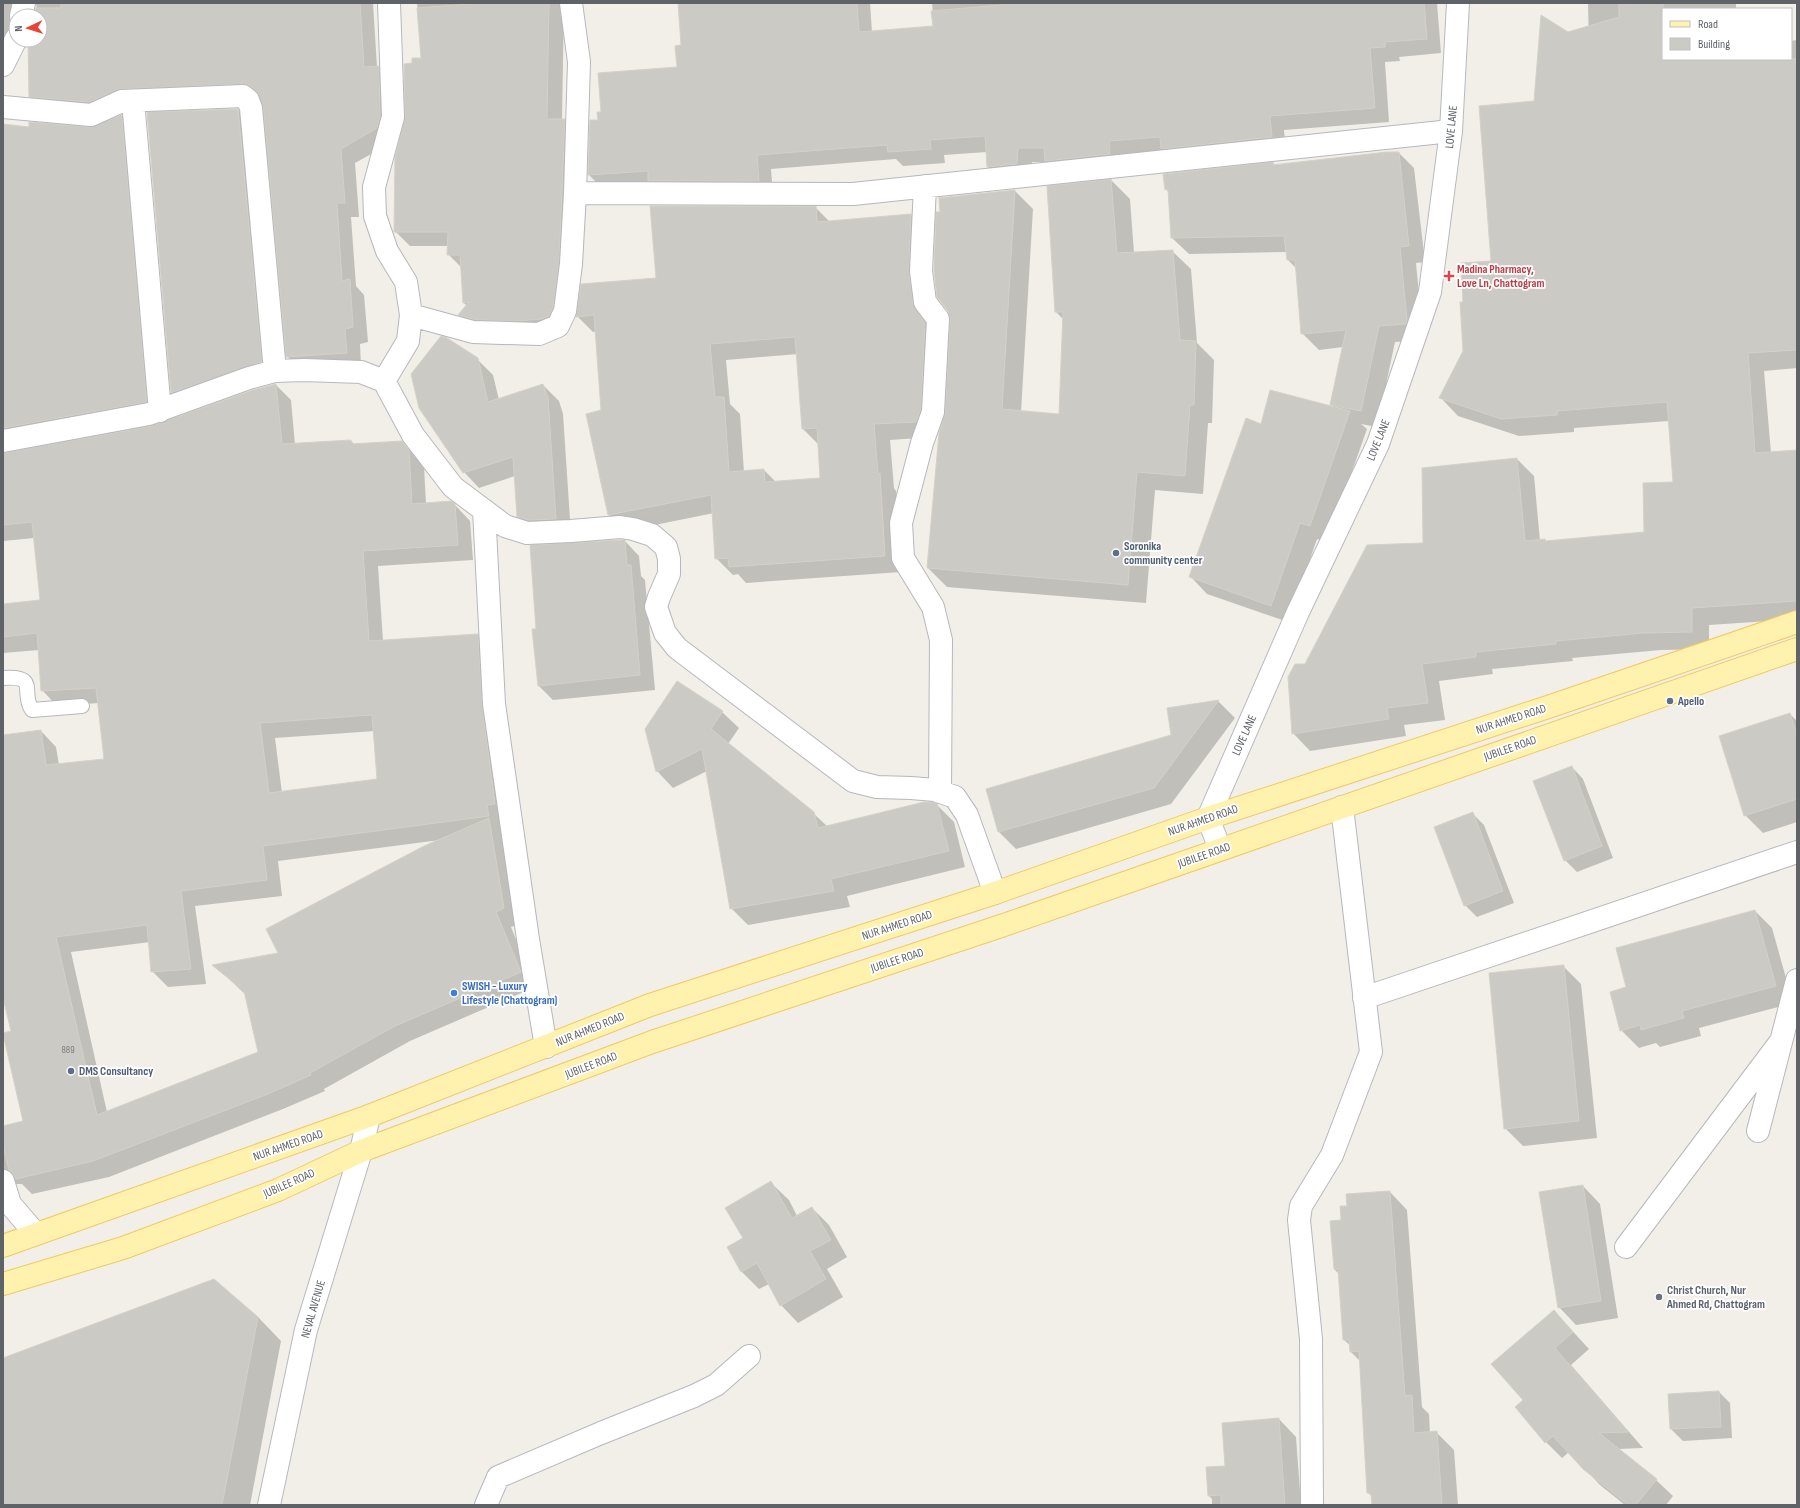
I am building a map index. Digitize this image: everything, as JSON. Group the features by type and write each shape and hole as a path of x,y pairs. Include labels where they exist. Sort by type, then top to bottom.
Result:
{"main road":[{"name":"NUR AHMED ROAD","path":"3,1246 35,1233 369,1116 650,1005 995,894 1208,818 1548,707 1797,622"},
{"name":"JUBILEE ROAD","path":"3,1284 123,1248 278,1190 361,1151 652,1042 1001,926 1797,649"}],"street":[{"path":"384,381 408,341 411,315 406,282 387,251 374,216 374,187 393,117 389,3"},
{"path":"411,315 473,332 539,334 558,326 565,311 572,264 575,193 579,62 571,3"},
{"name":"LOVE LANE","path":"1208,818 1298,612 1378,444 1430,292 1451,131 1458,3"},
{"path":"3,65 12,48"},
{"path":"3,107 91,115 122,102 236,95 243,96 248,100 251,108 276,371"},
{"path":"133,101 160,411"},
{"path":"575,193 854,194 1451,131"},
{"path":"925,186 921,271 925,302 938,319 933,412 922,443 901,523 903,558 933,608 941,640 940,792"},
{"path":"3,441 160,411 249,378 276,371 304,370 361,372 384,381 413,435 453,487 505,526 527,533 571,532 620,527 633,529 652,535 666,547 669,559 669,574 656,607 665,633 677,648 853,781 877,788 911,788 940,792 955,798 967,815 995,894"},
{"path":"484,510 494,704 528,939 546,1047"},
{"path":"1312,1505 1310,1339 1299,1220 1301,1206 1332,1155 1371,1052 1342,807"},
{"path":"1208,818 1220,849"},
{"path":"1364,998 1797,852"},
{"path":"1758,1131 1797,980"},
{"path":"1626,1247 1781,1041"},
{"name":"NEVAL AVENUE","path":"269,1505 306,1330 361,1151 369,1116"},
{"path":"3,1181 10,1204 35,1233"},
{"path":"486,1505 498,1478 601,1433 694,1396 716,1385 749,1356"}],"lane":[{"path":"3,678 18,677 24,680 28,690 32,710 82,706"}],"building":[{"path":"61,3 360,3 364,67 379,66 380,116 377,128 341,149 345,203 337,203 342,281 350,279 353,327 345,329 347,353 286,357 263,107 256,91 250,86 242,84 121,89 89,102 29,97 28,48 48,48 48,8 61,8"},
{"path":"483,3 549,3 547,119 565,119 559,263 553,307 549,316 542,319 517,321 475,320 458,315 469,302 463,303 460,255 447,255 448,232 394,232 395,158 405,117 404,64 412,63 412,58 421,58 417,8"},
{"path":"678,3 857,3 859,32 933,26 931,11 1001,5 1001,3 1424,3 1427,39 1385,42 1385,47 1370,48 1375,108 1270,116 1272,137 1161,149 1160,137 1109,141 1110,154 1045,161 1044,148 1018,148 1017,164 987,167 985,136 930,140 931,149 888,152 887,145 757,155 759,181 648,181 648,171 588,175 590,120 598,120 597,112 601,112 598,73 677,67 675,46 681,45"},
{"path":"1663,3 1662,60 1797,59 1797,350 1748,353 1755,453 1797,450 1797,601 1692,608 1692,632 1644,633 1556,641 1556,644 1476,652 1476,657 1422,664 1428,703 1387,708 1389,719 1292,734 1288,677 1295,664 1305,664 1367,545 1423,543 1422,468 1517,458 1525,541 1545,539 1545,541 1644,532 1643,483 1673,482 1667,402 1557,411 1557,415 1501,419 1439,398 1463,351 1460,302 1463,302 1461,263 1491,261 1479,106 1534,101 1541,15 1568,32 1619,17 1619,4"},
{"path":"238,109 262,362 171,393 147,112"},
{"path":"122,115 147,402 3,428 3,124 29,127 29,122 90,127"},
{"path":"1387,152 1399,152 1409,246 1400,247 1407,320 1406,324 1379,326 1361,411 1330,405 1346,330 1301,334 1295,260 1287,260 1284,236 1171,238 1168,189 1165,190 1163,174 1273,162 1273,165"},
{"path":"1111,179 1117,253 1173,250 1180,340 1196,341 1194,405 1190,405 1185,476 1137,472 1128,585 927,568 939,433 945,413 950,320 948,311 937,297 934,270 936,212 940,212 939,198 1015,190 1002,409 1059,414 1063,312 1055,312 1047,186"},
{"path":"650,206 816,206 817,222 911,214 909,271 913,304 925,323 921,410 916,422 874,424 878,474 880,473 885,556 729,567 728,558 715,559 711,495 608,515 586,414 601,410 594,315 576,317 581,284 656,278","holes":["795,337 802,429 817,428 820,478 765,482 764,469 729,472 724,397 715,397 710,344"]},
{"path":"441,336 447,338 478,358 488,402 543,384 548,398 556,519 529,520 517,517 513,457 463,473 419,408 411,374"},
{"path":"276,384 282,444 351,440 351,444 402,441 409,450 412,504 451,501 455,504 458,545 363,551 369,641 478,634 482,705 495,804 487,805 489,816 263,846 267,880 181,891 191,969 151,972 147,925 56,937 97,1115 258,1052 244,991 212,965 278,953 266,929 424,846 489,818 504,908 496,912 521,972 395,1026 310,1073 311,1075 268,1094 93,1161 16,1179 9,1170 3,1146 3,1126 23,1121 3,1034 11,1031 3,998 3,735 41,730 46,765 104,759 96,688 41,691 37,633 3,637 3,604 40,600 32,522 3,525 3,453 151,426 253,390","holes":["372,715 377,779 269,793 260,723"]},
{"path":"1270,390 1350,411 1310,526 1300,523 1271,606 1189,577 1246,418 1261,424"},
{"path":"625,540 627,565 631,565 640,675 538,686 532,629 536,629 530,545"},
{"path":"677,681 723,711 711,729 814,812 818,828 924,802 932,802 937,804 949,851 831,879 834,891 730,909 702,749 656,772 645,729"},
{"path":"1219,700 1154,788 998,832 986,789 1171,735 1167,708"},
{"path":"1790,713 1797,735 1797,799 1744,816 1719,736"},
{"path":"1572,766 1602,846 1564,861 1533,781"},
{"path":"1473,812 1503,891 1464,906 1434,827"},
{"path":"1755,910 1776,986 1682,1011 1684,1018 1641,1030 1640,1025 1620,1031 1610,992 1626,987 1616,948"},
{"path":"1564,965 1579,1121 1504,1129 1489,973"},
{"path":"771,1181 792,1218 812,1207 831,1240 810,1251 826,1279 780,1306 757,1263 741,1272 727,1247 743,1238 725,1208"},
{"path":"1583,1185 1601,1301 1558,1308 1539,1192"},
{"path":"1390,1191 1405,1396 1412,1395 1414,1433 1437,1431 1442,1505 1372,1505 1371,1493 1367,1493 1359,1351 1350,1352 1349,1340 1343,1340 1338,1269 1334,1269 1330,1221 1341,1220 1340,1206 1347,1206 1346,1194"},
{"path":"214,1279 258,1317 222,1505 3,1505 3,1358"},
{"path":"1554,1310 1573,1332 1555,1348 1628,1432 1599,1433 1657,1479 1636,1505 1628,1505 1583,1469 1553,1436 1545,1443 1515,1407 1523,1400 1491,1364"},
{"path":"1719,1391 1721,1427 1670,1429 1668,1394"},
{"path":"1279,1418 1285,1505 1221,1505 1221,1495 1208,1496 1206,1467 1225,1466 1222,1423"}],"place":[{"name":"Madina Pharmacy, Love Ln, Chattogram","path":"1449,276"},
{"name":"Soronika community center","path":"1116,553"},
{"name":"Apello","path":"1670,701"},
{"name":"SWISH - Luxury Lifestyle (Chattogram)","path":"454,993"},
{"name":"DMS Consultancy","path":"71,1071"},
{"name":"Christ Church, Nur Ahmed Rd, Chattogram","path":"1659,1297"}]}
